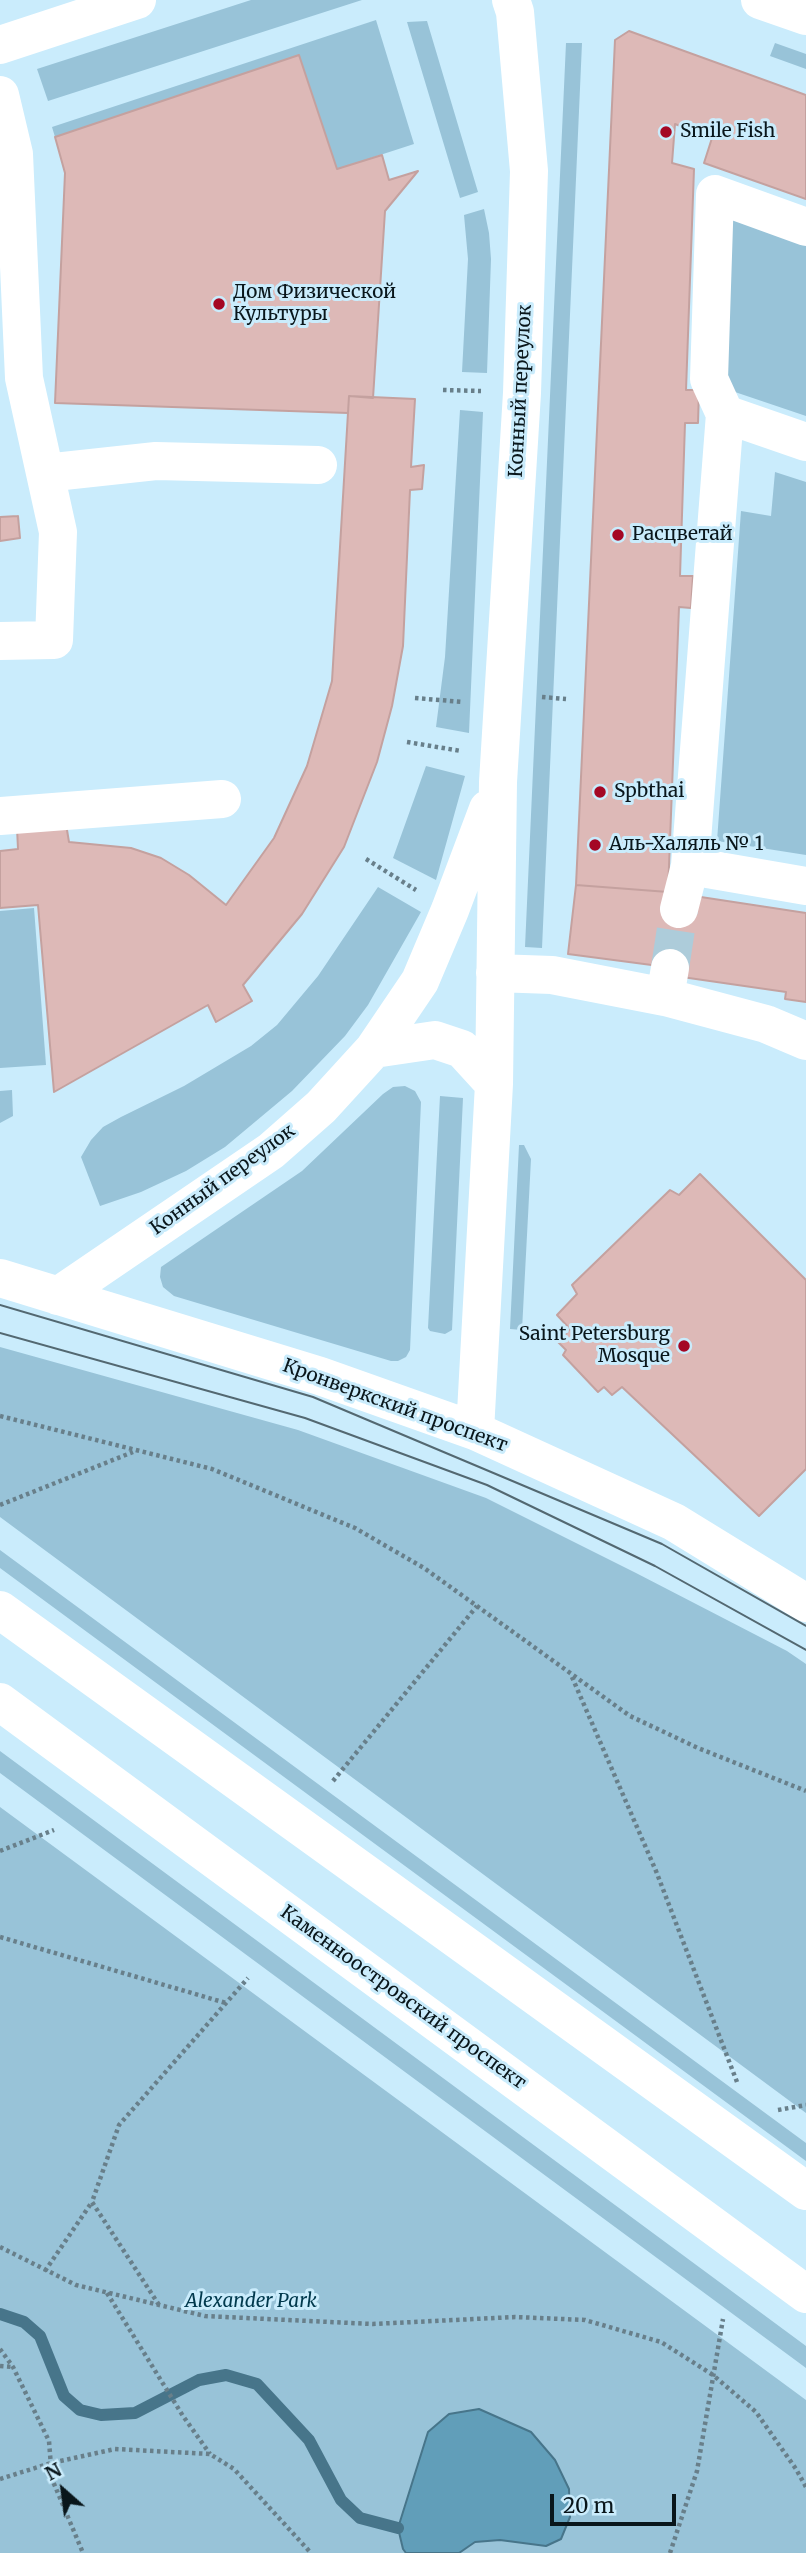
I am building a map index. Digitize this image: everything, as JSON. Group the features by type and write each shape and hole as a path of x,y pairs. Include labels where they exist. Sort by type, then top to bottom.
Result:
{"street":[{"path":"0,45 137,0"},
{"name":"Конный переулок","path":"475,1431 494,1084 499,770 522,393 529,171 515,12 511,0"},
{"path":"760,0 801,10"},
{"path":"0,95 14,154 24,378 58,532 54,640 0,641"},
{"path":"679,909 690,866 725,414 709,379 715,194 806,227"},
{"path":"725,414 806,442"},
{"path":"45,473 156,461 318,465"},
{"name":"Конный переулок","path":"58,1296 271,1151 321,1107 374,1049 420,981 450,910 499,770"},
{"path":"0,816 222,799"},
{"path":"690,866 806,886"},
{"path":"495,973 667,982 806,1041"},
{"path":"374,1049 435,1040 462,1049 494,1084"},
{"name":"Кронверкский проспект","path":"0,1278 320,1376 475,1431 674,1522 806,1602"},
{"path":"0,1611 806,2191"},
{"name":"Каменноостровский проспект","path":"0,1702 806,2294"}],"path":[{"path":"407,742 499,770"},
{"path":"366,859 450,910"},
{"path":"0,1416 212,1469 355,1528 424,1568 630,1716 698,1748 806,1791"},
{"path":"0,1505 134,1451"},
{"path":"333,1781 477,1606"},
{"path":"572,1676 656,1871 737,2082"},
{"path":"0,1851 54,1830"},
{"path":"0,1937 226,2003"},
{"path":"45,2271 92,2202 119,2125 248,1978"},
{"path":"778,2110 806,2105"},
{"path":"92,2202 160,2306"},
{"path":"0,2247 76,2285 205,2316 373,2324 516,2317 585,2320 661,2342 713,2375 756,2412 806,2487"},
{"path":"107,2293 183,2416 210,2454 234,2469 311,2553"},
{"path":"670,2553 697,2471 723,2319"},
{"path":"0,2348 13,2367 49,2441 52,2479 83,2553"},
{"path":"0,2366 13,2367"},
{"path":"0,2479 51,2463 115,2449 210,2454"}],"green space":[{"path":"251,0 362,0 48,101 37,69"},
{"path":"376,20 414,144 337,169 299,55 55,137 52,127"},
{"path":"427,21 478,192 460,198 407,22"},
{"path":"566,43 582,43 542,948 525,947"},
{"path":"775,43 806,54 806,69 770,56"},
{"path":"484,209 491,259 487,373 462,372 468,259 464,215"},
{"path":"730,217 806,244 806,416 726,387"},
{"path":"460,410 483,412 469,733 436,727 445,657"},
{"path":"775,472 806,482 806,855 717,841 741,511 771,516"},
{"path":"426,766 465,776 436,880 393,858"},
{"path":"378,887 421,912 368,1005 345,1036 292,1091 225,1147 186,1171 141,1192 100,1206 81,1157 91,1140 103,1127 184,1086 251,1046 277,1025 318,976"},
{"path":"34,908 46,1065 0,1068 0,911"},
{"path":"405,1086 415,1091 421,1102 410,1350 406,1357 391,1361 174,1296 163,1287 161,1267 302,1171 383,1094 393,1087"},
{"path":"12,1090 13,1116 0,1123 0,1091"},
{"path":"440,1096 463,1098 452,1330 445,1334 430,1331 428,1328"},
{"path":"519,1145 524,1145 531,1159 522,1330 510,1329"},
{"path":"0,1347 298,1430 486,1498 787,1651 806,1664 806,2113 0,1517"},
{"path":"0,1550 806,2143 806,2161 0,1568"},
{"path":"0,1751 806,2346 806,2368 0,1773"},
{"name":"Alexander Park","path":"0,1807 806,2400 806,2553 0,2553"}],"shaded area":[{"path":"479,2409 531,2432 555,2460 569,2489 570,2517 561,2539 546,2546 500,2540 475,2542 459,2553 406,2553 398,2528 428,2432 449,2414"}],"building":[{"path":"629,31 806,95 806,199 704,163 712,138 675,124 672,163 694,169 686,390 699,390 698,423 685,423 680,576 693,576 691,608 679,607 668,892 576,885 615,40"},
{"name":"Дом Физической Культуры","path":"299,55 337,169 382,155 389,180 418,171 385,211 373,398 349,396 348,413 55,403 65,173 55,137"},
{"path":"349,396 415,399 411,467 424,465 422,489 410,490 403,646 392,706 377,762 344,847 302,914 243,985 252,1001 216,1022 208,1005 54,1092 38,905 0,908 0,851 18,849 17,828 66,824 69,842 131,848 161,858 189,875 226,905 274,838 307,766 332,681"},
{"path":"18,516 20,538 0,541 0,517"},
{"path":"576,885 668,892 806,913 806,1002 785,999 786,992 682,977 682,969 568,954"},
{"name":"Saint Petersburg Mosque","path":"700,1174 806,1280 806,1469 759,1516 622,1387 612,1395 604,1387 598,1392 563,1355 566,1350 558,1342 570,1329 557,1315 577,1294 572,1285 670,1190 679,1195"}],"waterway":[{"path":"0,2314 24,2322 40,2336 64,2396 80,2410 101,2415 135,2413 199,2380 226,2375 257,2384 309,2440 341,2500 360,2518 398,2528"}],"tunnel":[{"path":"670,968 679,909"}],"tram line":[{"path":"0,1305 313,1397 662,1544 806,1626"},
{"path":"0,1333 305,1418 487,1485 655,1566 806,1650"}],"place":[{"name":"Smile Fish","path":"666,132"},
{"name":"Дом Физической Культуры","path":"219,304"},
{"name":"Расцветай","path":"618,535"},
{"name":"Spbthai","path":"600,792"},
{"name":"Аль-Халяль № 1","path":"595,845"},
{"name":"Saint Petersburg Mosque","path":"684,1346"}]}
